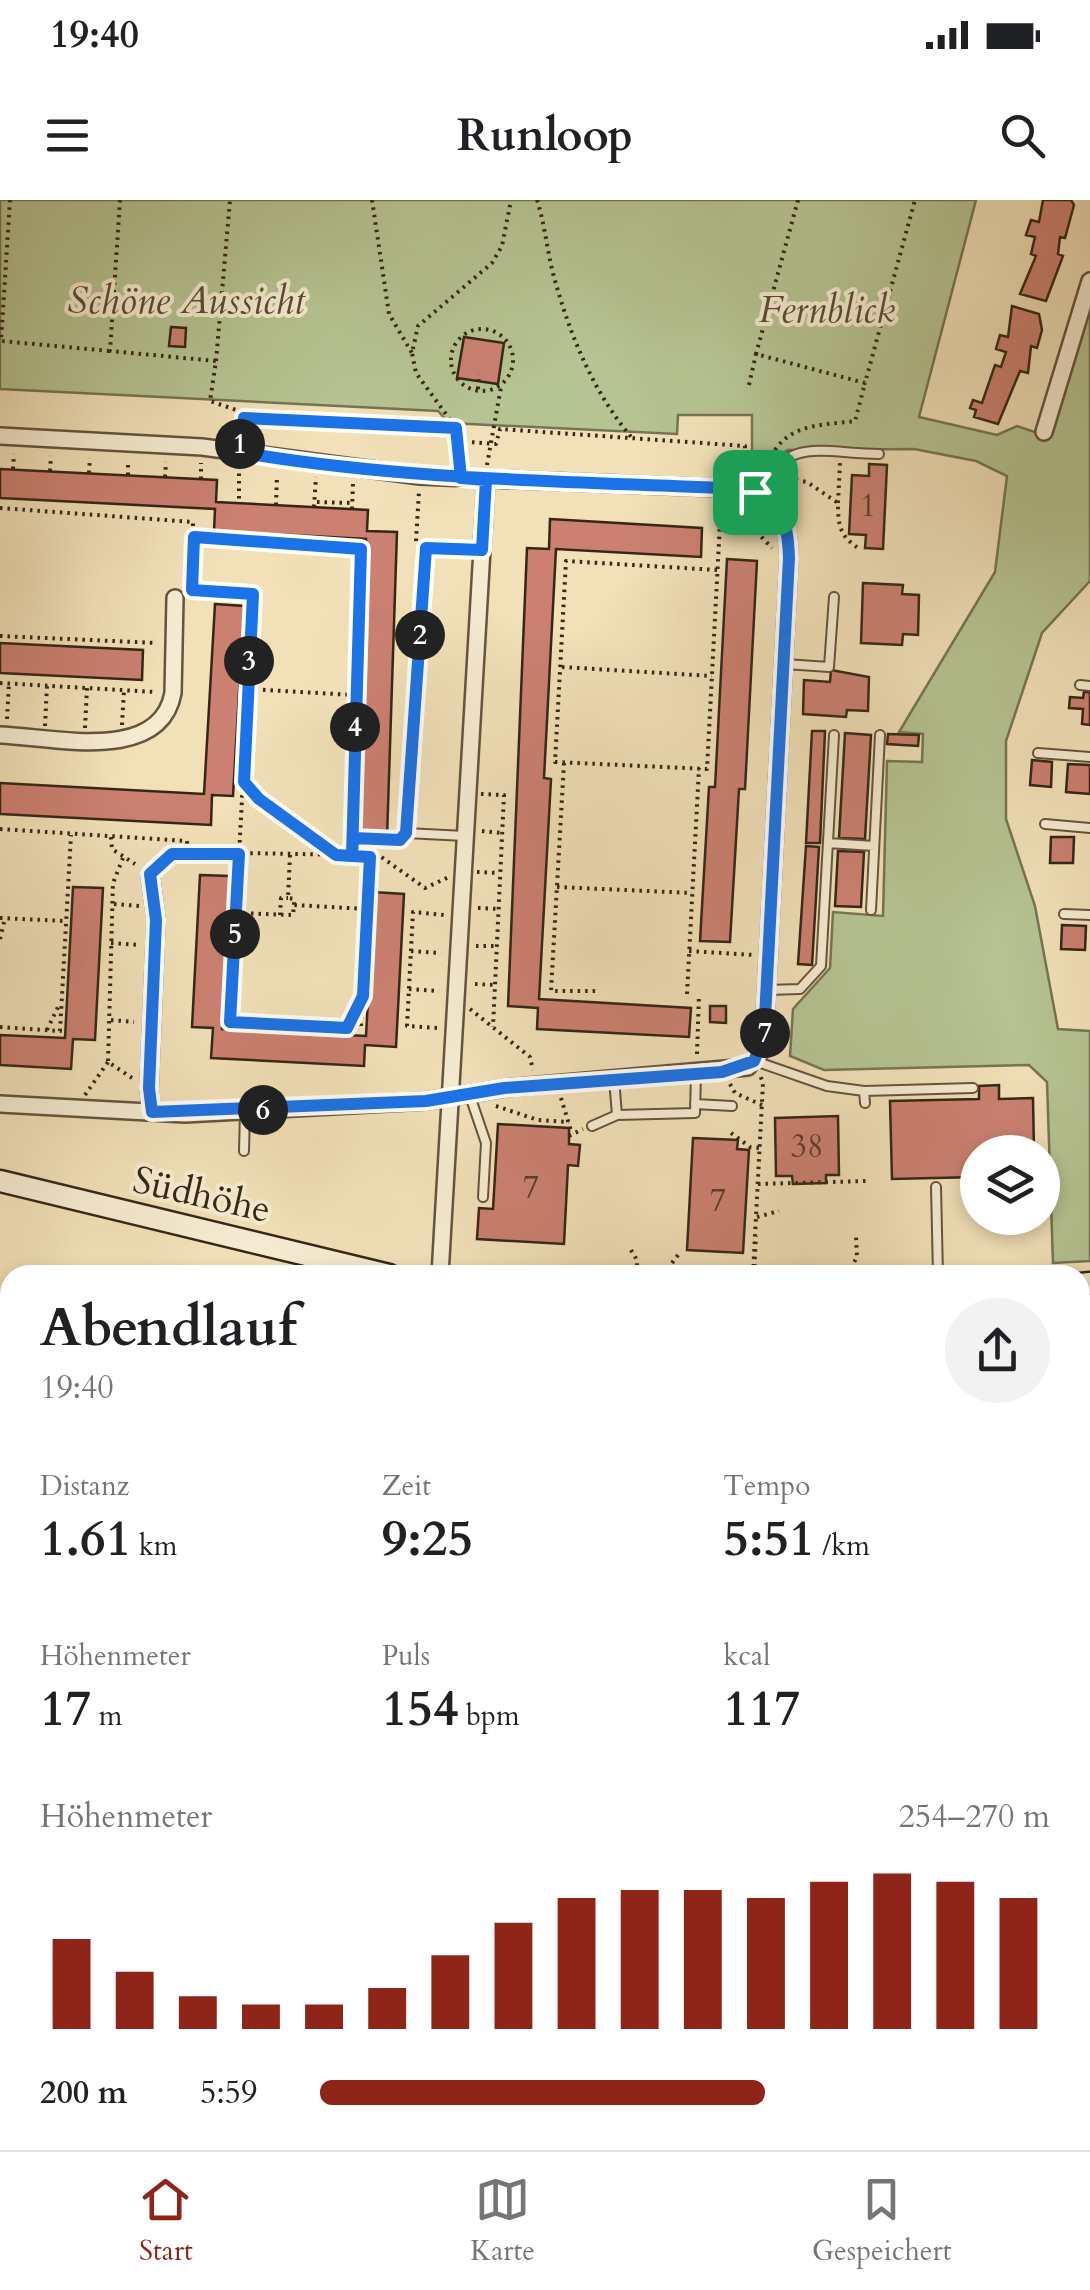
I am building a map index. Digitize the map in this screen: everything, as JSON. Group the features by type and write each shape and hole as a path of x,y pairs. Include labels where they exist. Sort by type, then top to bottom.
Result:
{"street":[{"path":"1044,432 1090,281"},
{"path":"0,436 238,452 420,476 749,491 768,497 784,518 789,558 764,1037 754,1061 722,1072 556,1084 450,1098 245,1110 152,1112 0,1104"},
{"path":"441,1265 486,480"},
{"path":"3,735 121,740 154,730 170,708 173,693 175,598"},
{"path":"150,874 156,920 149,1088 152,1112"},
{"name":"Südhöhe","path":"0,1181 348,1265"}],"lane":[{"path":"749,491 781,457 798,453 879,454"},
{"path":"465,833 406,833 426,548 482,550"},
{"path":"785,664 829,667 834,596"},
{"path":"767,990 800,989 821,966 834,735"},
{"path":"872,910 880,735"},
{"path":"1038,754 1090,757"},
{"path":"1045,824 1090,828"},
{"path":"828,843 874,846"},
{"path":"1064,914 1090,915"},
{"path":"754,1061 827,1086 864,1091 973,1088"},
{"path":"592,1126 617,1115 695,1114 696,1073"},
{"path":"614,1080 617,1115"},
{"path":"864,1091 865,1103"},
{"path":"469,1093 486,1144 482,1197"},
{"path":"695,1104 732,1106"},
{"path":"244,1151 245,1110"},
{"path":"936,1187 938,1265"}],"path":[{"path":"10,200 1,341 216,361"},
{"path":"110,351 120,200"},
{"path":"230,200 210,401 245,413 238,452 239,503"},
{"path":"372,200 389,314 412,353 416,374 456,428 461,478"},
{"path":"412,353 418,326 436,306 492,263 502,246 511,200"},
{"path":"537,200 553,274 576,346 608,409 632,438"},
{"path":"749,385 798,200"},
{"path":"838,503 807,482 782,477 769,469 783,438 804,428 855,421 915,200"},
{"path":"491,444 501,387 511,371 510,348 499,334 482,329 459,338 450,360 459,382 478,391 501,387"},
{"path":"756,354 866,383"},
{"path":"478,391 480,374"},
{"path":"244,418 456,428"},
{"path":"456,441 496,444 500,428 744,446 754,528 789,558"},
{"path":"840,454 838,525 846,540 860,548"},
{"path":"276,505 278,459"},
{"path":"316,465 315,504 352,506 354,470"},
{"path":"420,476 416,540 426,548"},
{"path":"718,570 566,560 555,762 707,769 718,570 722,488"},
{"path":"0,508 193,522 192,590 253,594 230,1022 347,1028 363,996"},
{"path":"194,537 361,549 352,856"},
{"path":"0,636 177,644"},
{"path":"560,667 712,676"},
{"path":"0,683 173,693"},
{"path":"3,735 9,683"},
{"path":"45,736 48,686"},
{"path":"84,738 87,688"},
{"path":"248,689 355,695"},
{"path":"121,740 124,690"},
{"path":"564,762 551,991 599,991"},
{"path":"686,994 699,768"},
{"path":"244,782 259,799 336,855"},
{"path":"468,793 504,795 493,1027"},
{"path":"0,829 188,841 188,852"},
{"path":"353,838 400,840 406,833"},
{"path":"465,833 502,833"},
{"path":"0,1028 60,1031 71,835"},
{"path":"111,837 112,849 150,874 172,854 188,852 380,856 426,888 462,871"},
{"path":"288,898 290,855"},
{"path":"76,1108 108,1062 114,875 124,857"},
{"path":"361,1026 370,857"},
{"path":"557,886 692,893"},
{"path":"236,913 280,915 293,915 294,898 281,898 280,915"},
{"path":"112,904 129,905"},
{"path":"294,905 367,908"},
{"path":"454,1029 407,1026 414,912 499,909"},
{"path":"0,940 2,918 66,922"},
{"path":"111,944 127,944"},
{"path":"411,951 497,946"},
{"path":"689,951 769,956"},
{"path":"409,990 455,995 495,985"},
{"path":"696,1073 698,994"},
{"path":"455,995 530,1058 536,1086"},
{"path":"46,1030 62,1000"},
{"path":"111,1020 127,1021"},
{"path":"754,1061 763,1083 754,1265"},
{"path":"108,1062 149,1088"},
{"path":"722,1072 735,1093 762,1105"},
{"path":"556,1084 572,1134"},
{"path":"469,1093 538,1120 569,1122"},
{"path":"731,1132 750,1148 760,1148"},
{"path":"758,1184 867,1181"},
{"path":"757,1217 780,1212"},
{"path":"852,1265 856,1236"},
{"path":"631,1250 637,1265"},
{"path":"670,1265 678,1255"}],"green space":[{"path":"0,200 976,200 919,417 997,435 1017,426 1046,436 1090,288 1090,581 1042,633 1006,741 1006,819 1035,906 1058,1029 1090,1031 1090,1261 1053,1263 1052,1235 1060,1235 1060,1135 1049,1135 1047,1082 1029,1065 824,1070 790,1056 793,1009 830,968 833,912 883,916 887,761 922,762 923,734 899,732 995,572 1007,476 976,461 914,449 788,450 752,472 752,415 678,415 677,434 449,423 438,411 0,389"}],"building":[{"path":"1043,200 1071,200 1074,205 1065,238 1060,237 1058,254 1063,256 1046,301 1020,294 1036,256 1031,254 1035,237 1026,235 1031,220 1039,222"},
{"path":"1012,306 1039,314 1042,330 1037,348 1031,346 1028,373 1020,371 998,424 974,417 976,410 970,408 973,400 982,403 995,365 1001,367 1006,352 996,349 1000,335 1008,337"},
{"path":"171,327 186,328 185,347 169,346"},
{"path":"464,337 504,343 498,384 457,378"},
{"path":"869,464 887,465 883,549 865,548 866,535 849,534 852,475 869,476"},
{"path":"0,469 217,480 216,502 368,510 367,531 397,532 387,838 358,837 366,539 214,531 215,509 0,498"},
{"path":"550,519 702,528 701,557 556,549 544,778 551,779 539,999 691,1008 689,1037 537,1029 538,1008 508,1006 527,548 549,549"},
{"path":"727,559 757,561 745,789 739,789 730,942 700,941 709,787 715,787"},
{"path":"863,583 903,585 902,594 919,595 918,635 903,634 902,645 861,643"},
{"path":"215,604 244,606 233,796 212,795 211,825 0,814 0,783 204,794"},
{"path":"0,643 143,650 142,680 0,673"},
{"path":"831,670 869,677 868,711 847,710 846,717 803,714 804,680 830,682"},
{"path":"1084,692 1090,692 1090,725 1082,724 1083,709 1069,708 1070,697 1083,698"},
{"path":"812,731 825,731 820,843 806,843"},
{"path":"845,733 871,735 865,839 839,838"},
{"path":"888,734 919,735 918,746 887,744"},
{"path":"1032,760 1052,762 1051,787 1030,785"},
{"path":"1068,764 1090,765 1090,794 1066,792"},
{"path":"1051,837 1074,837 1073,863 1050,863"},
{"path":"806,846 819,847 812,965 798,964"},
{"path":"838,851 864,852 861,907 835,906"},
{"path":"200,875 230,876 222,1029 366,1036 374,892 404,894 396,1047 365,1045 364,1066 211,1058 213,1028 192,1027"},
{"path":"73,887 103,888 95,1040 73,1039 71,1069 0,1065 0,1035 65,1038"},
{"path":"1062,925 1086,926 1085,950 1061,949"},
{"path":"710,1006 726,1006 726,1023 710,1022"},
{"path":"999,1085 999,1099 1033,1098 1034,1135 960,1135 960,1177 892,1179 890,1101 979,1099 979,1086"},
{"path":"838,1116 839,1175 826,1175 826,1183 793,1184 792,1176 776,1176 775,1118"},
{"path":"498,1124 569,1128 569,1144 580,1145 578,1166 568,1165 564,1244 477,1239 479,1208 493,1209"},
{"path":"693,1138 738,1140 737,1149 749,1150 743,1253 687,1250"}],"route":[{"path":"755,492 743,489 486,480 420,476 316,465 238,452 244,418 456,428 461,478 486,480 482,550 426,548 406,833 400,840 353,838 352,856 336,855 259,799 244,782 253,594 192,590 194,537 361,549 352,856 370,857 363,996 347,1028 230,1022 239,854 172,854 150,874 156,920 149,1088 152,1112 185,1114 426,1101 504,1088 722,1072 748,1067 754,1061 764,1037 789,558 788,528 778,506 755,492"}],"park label":[{"name":"Schöne Aussicht","path":"186,300"},
{"name":"Fernblick","path":"827,309"}]}
